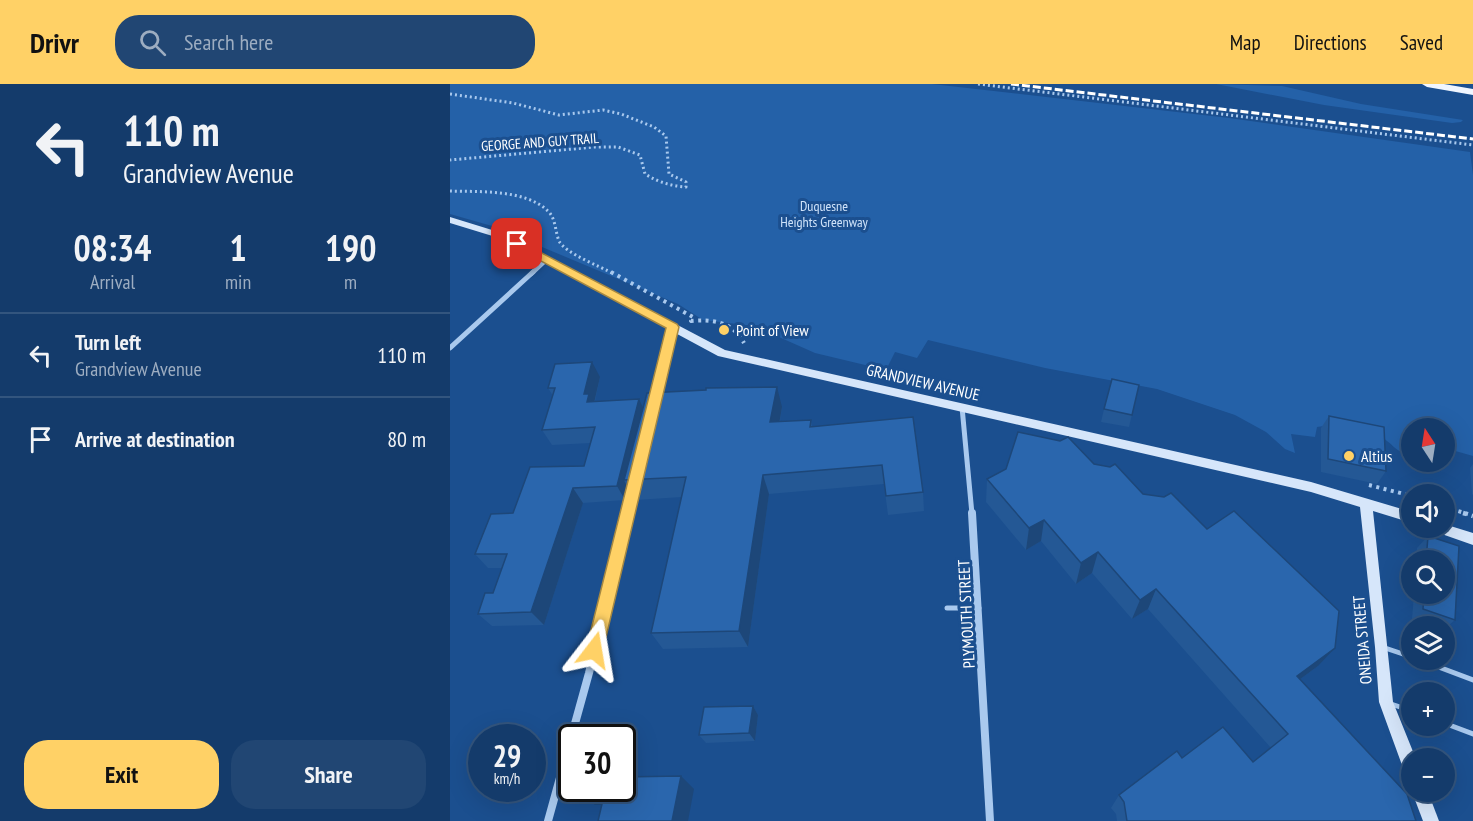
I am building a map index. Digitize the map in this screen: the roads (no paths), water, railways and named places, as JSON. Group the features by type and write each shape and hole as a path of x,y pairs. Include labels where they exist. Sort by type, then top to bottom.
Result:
{"main road":[{"path":"1427,84 1473,92"}],"street":[{"name":"GRANDVIEW AVENUE","path":"450,220 502,236 722,353 1311,488 1401,514"},
{"path":"450,348 547,259"},
{"path":"653,407 673,327"},
{"name":"PLYMOUTH STREET","path":"962,407 979,608 990,821"},
{"path":"548,821 589,673 636,477"},
{"name":"ONEIDA STREET","path":"1366,503 1386,702 1404,748"},
{"path":"1455,533 1473,539"},
{"path":"1424,802 1431,821"}],"lane":[{"path":"947,608 979,608"},
{"path":"1382,647 1401,653"},
{"path":"1446,670 1473,680"},
{"path":"1386,702 1401,707"},
{"path":"1455,727 1473,734"}],"railway":[{"path":"1011,84 1473,139"}],"place":[{"name":"Point of View","path":"724,330"},
{"name":"Altius","path":"1349,456"}],"park label":[{"name":"Duquesne Heights Greenway","path":"824,214"}]}
